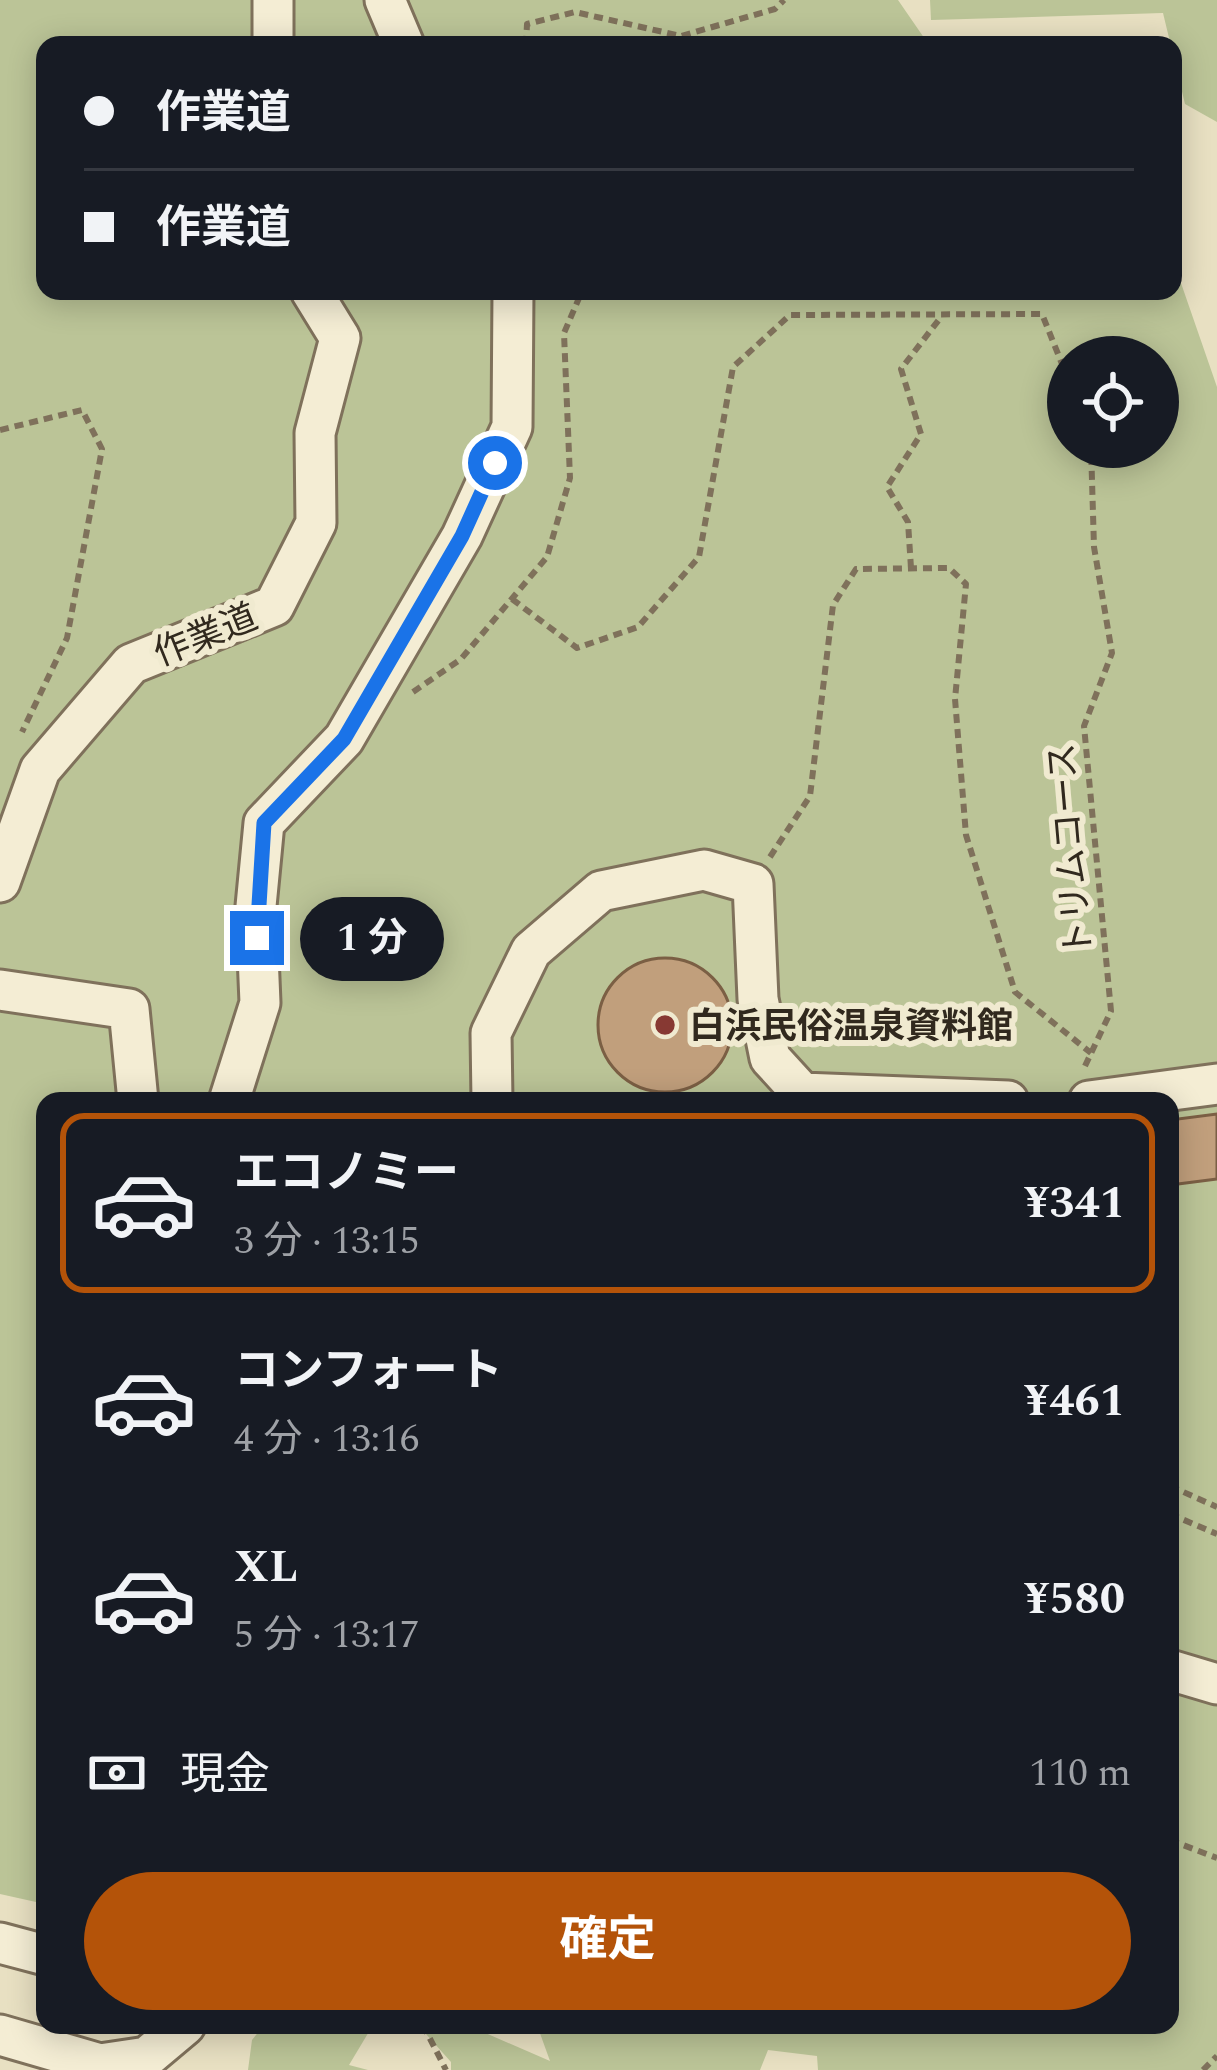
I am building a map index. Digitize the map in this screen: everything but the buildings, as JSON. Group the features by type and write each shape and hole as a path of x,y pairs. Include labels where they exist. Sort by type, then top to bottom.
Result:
{"street":[{"path":"273,0 274,36"},
{"path":"385,0 400,36"},
{"name":"作業道","path":"0,882 40,770 131,664 274,606 316,523 315,433 340,338 317,300"},
{"path":"233,1092 260,1003 256,906 264,823 344,739 462,536 512,427 513,300"},
{"path":"492,1092 491,1033 531,951 601,891 704,871 753,884 758,999 770,1058 801,1092"},
{"path":"0,990 129,1009 137,1092"},
{"path":"1098,1092 1217,1084"},
{"path":"1179,1673 1217,1684"},
{"path":"0,1943 36,1953"},
{"path":"0,2035 100,2064 147,2056 174,2034"}],"path":[{"path":"526,36 526,24 575,12 681,36 775,9 784,0"},
{"path":"402,699 461,659 547,557 570,478 564,333 578,300"},
{"path":"512,599 578,648 638,627 699,557 733,367 790,315 1042,314 1051,336"},
{"path":"911,568 908,522 887,487 921,434 901,368 941,317"},
{"path":"0,430 82,410 102,449 67,638 19,739"},
{"name":"トリムコース","path":"1083,1092 1091,1053 1111,1011 1084,726 1112,653 1094,547 1092,468"},
{"path":"753,884 810,796 833,604 856,569 949,568 966,584 955,699 966,836 1015,992 1091,1053"},
{"path":"1179,1490 1217,1507"},
{"path":"1179,1518 1217,1534"},
{"path":"1179,1843 1217,1858"},
{"path":"428,2034 446,2070"},
{"path":"1203,2070 1217,2056"}],"green space":[{"path":"0,0 898,0 923,36 36,36 36,300 1182,300 1182,286 1217,387 1217,2070 818,2070 817,2056 768,2050 760,2070 451,2070 451,2062 426,2034 488,2034 550,2061 540,2034 1179,2034 1179,1092 36,1092 36,1902 0,1894"},
{"path":"930,0 1217,0 1217,122 1185,104 1182,36 1169,36 1163,13 931,20"},
{"path":"257,2034 368,2034 349,2065 368,2070 248,2070"}],"place":[{"name":"白浜民俗温泉資料館","path":"665,1025"}],"route":[{"path":"257,938 264,823 344,739 462,536 495,463"}]}
